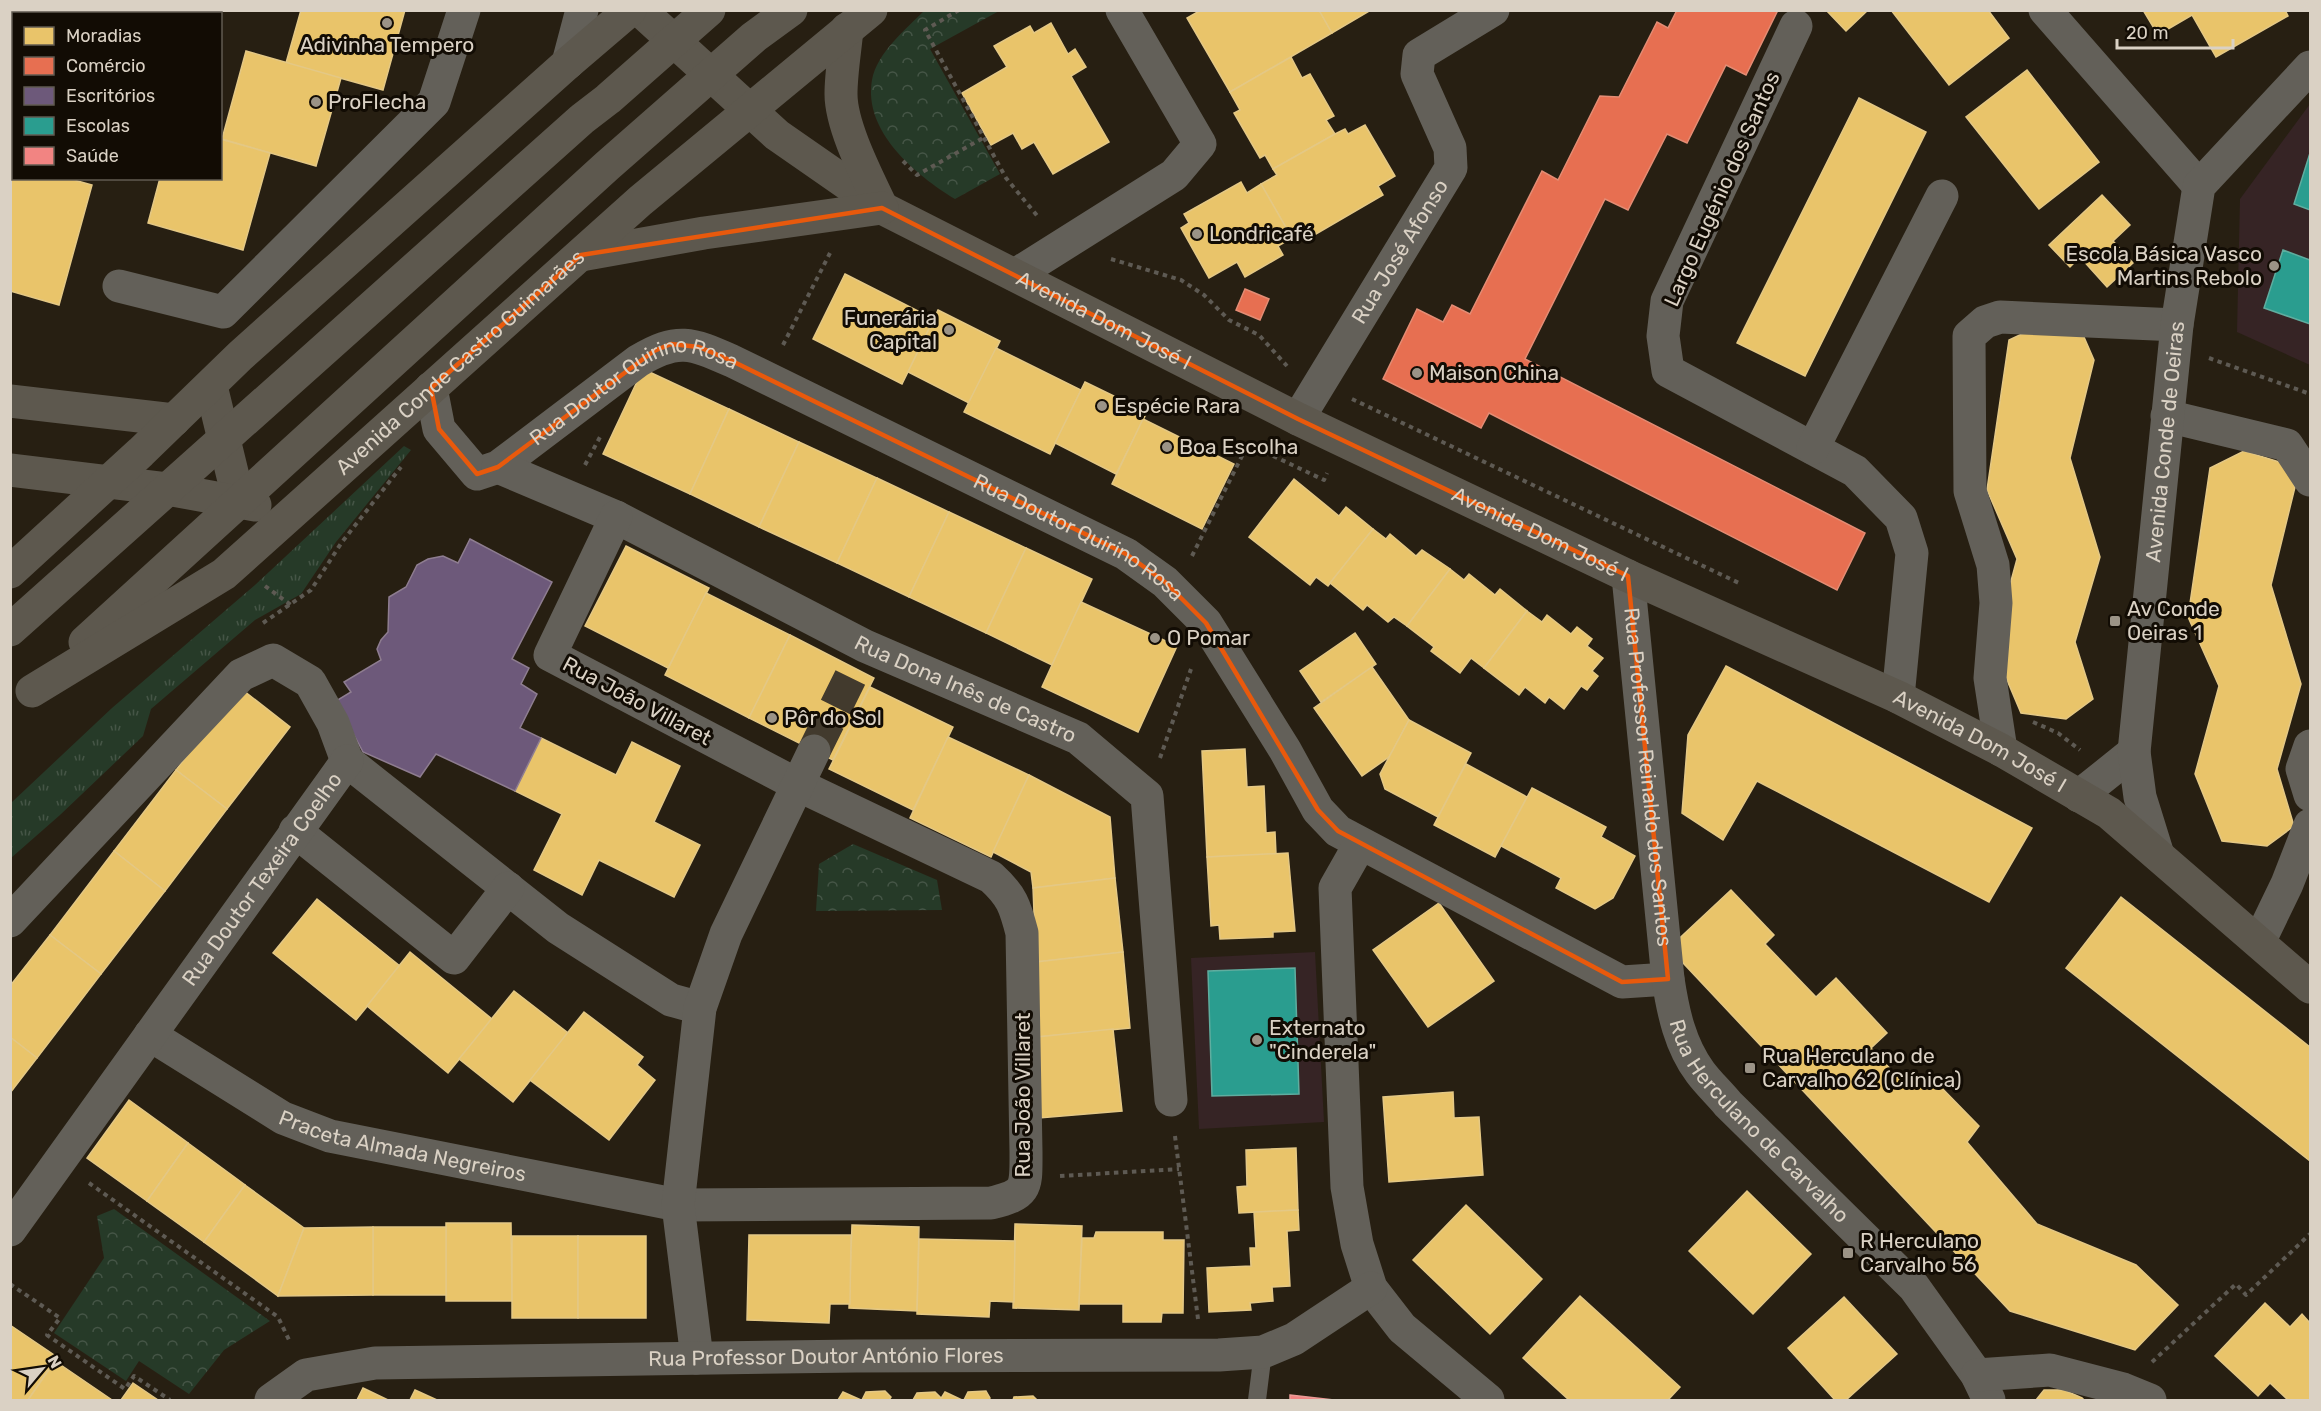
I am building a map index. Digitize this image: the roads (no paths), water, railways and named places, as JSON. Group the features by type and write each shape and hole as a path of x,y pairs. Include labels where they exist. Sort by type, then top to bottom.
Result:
{"main road":[{"path":"10,572 109,482 240,356 630,10"},
{"name":"Avenida Dom José I","path":"640,10 777,135 882,208 1298,419 1628,576 1898,698 2001,750 2109,813 2310,987"},
{"path":"10,630 582,119 709,10"},
{"name":"Avenida Conde Castro Guimarães","path":"21,700 608,166 754,37 791,10"},
{"path":"581,255 704,233 882,208 858,154 847,123 841,96 859,20"},
{"name":"Avenida Conde Castro Guimarães","path":"21,700 224,574 640,201 859,20"},
{"path":"211,386 239,501"},
{"path":"10,401 174,420"},
{"path":"10,470 167,489 292,512"}],"street":[{"path":"119,286 223,312 434,102 464,10"},
{"path":"568,63 582,10"},
{"path":"1015,275 1174,175 1200,144 1122,10"},
{"name":"Rua José Afonso","path":"1298,419 1451,168 1450,148 1417,74 1419,56 1493,10"},
{"path":"2045,10 2199,186 2310,68"},
{"name":"Largo Eugénio dos Santos","path":"1796,26 1668,301 1663,336 1668,371 1855,471 1901,518 1912,553 1898,698"},
{"name":"Avenida Conde de Oeiras","path":"2158,855 2140,797 2134,752 2176,336 2199,186"},
{"path":"1813,448 1942,196"},
{"path":"2001,750 1990,678 1996,603 1993,565 1970,490 1969,336 1976,327 2001,317 2176,336"},
{"name":"Rua Doutor Quirino Rosa","path":"498,467 646,356 671,344 699,347 1126,554 1165,582 1206,623 1285,750 1318,810 1338,831 1360,844"},
{"path":"431,388 439,429 477,474 498,467"},
{"path":"2167,416 2287,445 2310,480"},
{"name":"Rua Dona Inês de Castro","path":"498,467 616,517 860,657 1078,738 1147,796 1171,1100"},
{"name":"Rua João Villaret","path":"616,517 550,655 796,784 991,877 1007,891 1016,910 1022,933 1026,1178 1022,1191 1011,1199 991,1203 678,1205"},
{"name":"Rua Professor Reinaldo dos Santos","path":"1628,576 1668,979"},
{"name":"Rua Doutor Texeira Coelho","path":"10,921 241,675 273,660 310,682 333,723 347,761 10,1230"},
{"path":"2310,746 2302,769 2310,795"},
{"path":"697,1358 678,1205 700,1008 726,934 796,784 814,751"},
{"path":"2079,796 2134,752"},
{"path":"347,761 558,928 671,1000 700,1008"},
{"path":"2259,942 2287,884 2310,825"},
{"path":"295,831 454,958 508,888"},
{"path":"1488,1401 1402,1328 1371,1288 1357,1244 1347,1187 1335,888 1360,844 1622,982 1668,979"},
{"name":"Rua Herculano de Carvalho","path":"1668,979 1673,1010 1684,1044 1699,1071 1728,1104 1914,1287 1983,1388 2050,1370 2137,1395"},
{"name":"Praceta Almada Negreiros","path":"150,1035 282,1118 330,1136 678,1205"},
{"name":"Rua Professor Doutor António Flores","path":"271,1401 306,1375 375,1363 697,1358 1203,1355 1263,1352 1294,1339 1371,1288"}],"lane":[{"path":"1257,1401 1263,1352"}],"tunnel":[{"path":"814,751 855,668"}],"place":[{"name":"Adivinha Tempero","path":"387,23"},
{"name":"ProFlecha","path":"316,102"},
{"name":"Londricafé","path":"1197,234"},
{"name":"Escola Básica Vasco Martins Rebolo","path":"2274,266"},
{"name":"Funerária Capital","path":"949,330"},
{"name":"Maison China","path":"1417,373"},
{"name":"Espécie Rara","path":"1102,406"},
{"name":"Boa Escolha","path":"1167,447"},
{"name":"Av Conde Oeiras 1","path":"2115,621"},
{"name":"O Pomar","path":"1155,638"},
{"name":"Pôr do Sol","path":"772,718"},
{"name":"Externato \"Cinderela\"","path":"1257,1040"},
{"name":"Rua Herculano de Carvalho 62 (Clínica)","path":"1750,1068"},
{"name":"R Herculano Carvalho 56","path":"1848,1253"}]}
